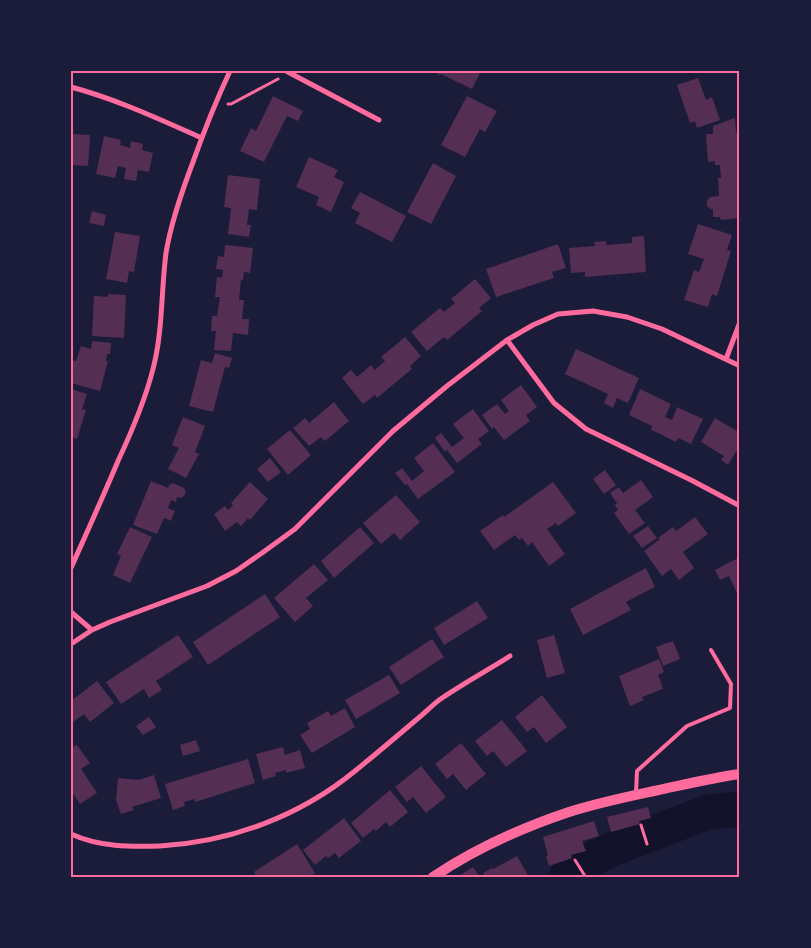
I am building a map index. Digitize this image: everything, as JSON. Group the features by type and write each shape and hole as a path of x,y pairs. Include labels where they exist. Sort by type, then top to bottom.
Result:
{"main road":[{"path":"433,877 467,855 523,829 571,811 702,780 740,774"}],"street":[{"path":"71,568 147,391 154,369 158,345 166,252 172,226 182,189 215,103 230,71"},
{"path":"287,72 379,120"},
{"path":"71,87 138,110 202,138"},
{"path":"71,644 92,630 110,622 207,586 236,571 295,528 393,432 447,386 507,340 533,325 558,314 593,310 628,317 662,329 740,366"},
{"path":"726,359 740,322"},
{"path":"507,340 554,403 586,429 740,506"},
{"path":"71,612 92,630"},
{"path":"71,834 93,842 140,847 181,845 254,828 290,813 328,792 442,698 510,656"}],"lane":[{"path":"636,795 637,770 687,726 730,708 731,684 711,650"}],"path":[{"path":"215,103 231,104 280,79 287,72"},
{"path":"641,825 647,844"},
{"path":"575,860 585,876"}],"building":[{"path":"433,71 477,71 480,73 472,89"},
{"path":"698,78 706,100 712,97 720,120 697,128 695,121 690,123 677,85"},
{"path":"273,96 303,111 298,121 287,116 264,162 240,151 251,128 256,131"},
{"path":"467,96 497,111 485,132 480,129 465,157 441,145"},
{"path":"735,118 736,133 739,132 740,146 740,218 721,220 720,217 713,217 713,209 707,206 707,201 710,197 719,196 718,178 721,178 720,165 715,165 715,161 708,162 706,134 713,134 713,126"},
{"path":"71,134 90,135 88,166 71,165"},
{"path":"104,136 121,140 120,145 130,148 131,141 143,144 142,150 153,153 149,172 138,170 136,181 124,179 126,168 118,166 115,178 96,174"},
{"path":"309,157 338,170 334,177 344,182 331,212 316,205 319,197 296,187"},
{"path":"433,163 456,176 431,224 407,212"},
{"path":"228,175 260,179 257,210 249,209 247,225 251,225 249,237 228,234 231,208 224,207"},
{"path":"360,192 406,216 392,242 355,223 360,213 351,208"},
{"path":"92,211 106,215 104,226 89,223"},
{"path":"698,224 732,235 727,250 731,251 717,296 712,294 708,307 684,300 694,270 699,272 704,259 688,254"},
{"path":"115,232 140,236 134,272 129,271 127,283 106,279"},
{"path":"644,236 646,272 585,277 585,272 571,273 569,248 595,246 594,242 606,241 606,245 632,243 632,237"},
{"path":"558,244 566,268 552,272 554,278 496,297 486,269"},
{"path":"225,245 253,248 250,273 244,272 243,280 241,280 239,300 244,300 242,319 249,319 248,335 233,333 231,351 214,350 216,331 211,331 212,316 217,316 220,297 215,297 217,277 222,278 223,270 216,269 218,256 224,257"},
{"path":"475,279 491,298 479,308 482,311 447,340 444,337 427,351 411,332 440,308 444,312 455,303 451,299"},
{"path":"108,294 126,295 124,338 92,336 94,296 108,297"},
{"path":"405,337 421,356 410,366 412,369 377,398 375,395 363,404 342,378 351,370 357,377 371,365 375,370 385,361 381,357"},
{"path":"92,341 111,343 100,391 71,383 71,360 76,361 81,346 91,349"},
{"path":"576,349 639,378 628,403 617,398 613,408 604,403 608,394 565,374"},
{"path":"215,353 232,358 229,368 225,367 213,412 189,406 201,360 212,363"},
{"path":"521,385 537,407 526,415 530,421 504,440 494,427 492,429 482,415 497,404 505,414 509,411 501,400"},
{"path":"71,389 87,394 82,409 86,410 77,439 71,437"},
{"path":"640,389 671,404 665,417 672,420 677,407 703,419 691,444 678,438 676,442 651,430 652,426 629,415"},
{"path":"334,402 349,421 325,441 321,437 309,446 293,428 305,418 309,423"},
{"path":"473,409 489,431 478,439 482,444 457,463 447,450 445,452 435,438 441,433 452,447 464,438 453,424"},
{"path":"183,417 205,426 195,452 199,454 186,478 168,469 179,448 172,445"},
{"path":"715,418 740,433 740,445 728,465 721,460 724,456 701,442"},
{"path":"290,430 311,455 288,475 267,449"},
{"path":"433,443 455,472 418,499 407,484 405,485 395,473 402,468 412,481 424,471 414,458"},
{"path":"270,458 281,472 268,482 257,469"},
{"path":"605,470 616,485 604,494 593,479"},
{"path":"641,480 653,497 635,510 645,523 629,534 614,513 618,510 615,505 617,503 610,493 619,487 623,493"},
{"path":"151,481 168,488 173,483 184,488 186,492 183,497 177,497 176,502 171,500 168,508 175,511 171,521 164,518 157,534 133,525"},
{"path":"250,482 268,499 250,520 248,518 241,526 237,522 225,531 214,514 225,506 228,510 233,505 231,503"},
{"path":"553,482 576,513 558,526 556,523 547,529 565,554 549,566 532,542 528,546 522,538 519,540 515,535 494,550 480,531 503,515 504,517"},
{"path":"396,495 420,522 400,540 394,533 381,544 363,523"},
{"path":"695,517 708,534 683,552 694,568 679,580 671,569 662,576 644,551 673,527 676,531"},
{"path":"648,526 657,538 642,548 633,536"},
{"path":"130,527 152,537 130,583 113,575 121,556 117,554"},
{"path":"360,527 374,543 334,578 321,561"},
{"path":"740,557 740,591 737,593 729,576 720,580 715,570"},
{"path":"314,564 328,580 306,598 313,606 295,622 274,598"},
{"path":"646,568 655,587 626,602 631,610 583,635 570,609"},
{"path":"265,594 280,617 208,665 193,642"},
{"path":"477,601 488,618 444,645 434,628"},
{"path":"178,635 193,657 156,681 162,690 149,698 144,689 121,704 106,682"},
{"path":"554,635 565,673 547,678 537,640"},
{"path":"432,639 444,657 401,685 389,667"},
{"path":"673,641 680,659 663,666 656,647"},
{"path":"659,659 664,672 658,675 663,689 642,697 644,700 630,706 619,676"},
{"path":"389,675 400,693 356,719 345,700"},
{"path":"97,681 114,703 90,722 84,714 73,722 71,720 71,701"},
{"path":"542,695 567,727 546,743 534,727 527,732 515,717"},
{"path":"345,708 355,727 312,753 300,735 310,729 307,723 328,711 331,716"},
{"path":"149,717 156,727 143,735 136,726"},
{"path":"502,720 527,751 506,767 493,751 487,756 475,741"},
{"path":"196,740 200,751 183,756 180,745"},
{"path":"461,743 486,774 466,790 453,774 447,779 435,764"},
{"path":"77,745 90,763 81,769 97,793 80,804 71,791 71,748"},
{"path":"283,747 285,755 300,750 305,768 286,773 286,770 275,773 276,776 263,780 256,754"},
{"path":"248,759 255,783 195,802 194,799 184,802 185,806 173,810 165,784"},
{"path":"421,766 446,797 426,813 413,797 407,802 395,787"},
{"path":"154,775 161,798 132,807 134,810 121,814 116,800 118,778 139,780"},
{"path":"390,790 408,812 390,827 386,822 376,831 374,829 363,838 351,823"},
{"path":"648,807 651,818 639,821 640,824 611,832 607,817"},
{"path":"344,818 361,841 339,858 335,853 328,858 326,856 315,865 303,850"},
{"path":"594,821 599,836 582,841 586,851 571,855 572,858 549,866 543,837"},
{"path":"297,844 315,873 310,877 257,877 254,872"},
{"path":"517,856 529,877 485,877 483,873"},
{"path":"473,867 480,877 458,877 462,874"}],"waterway":[{"path":"566,877 589,861 612,849 708,812 740,809"}]}
